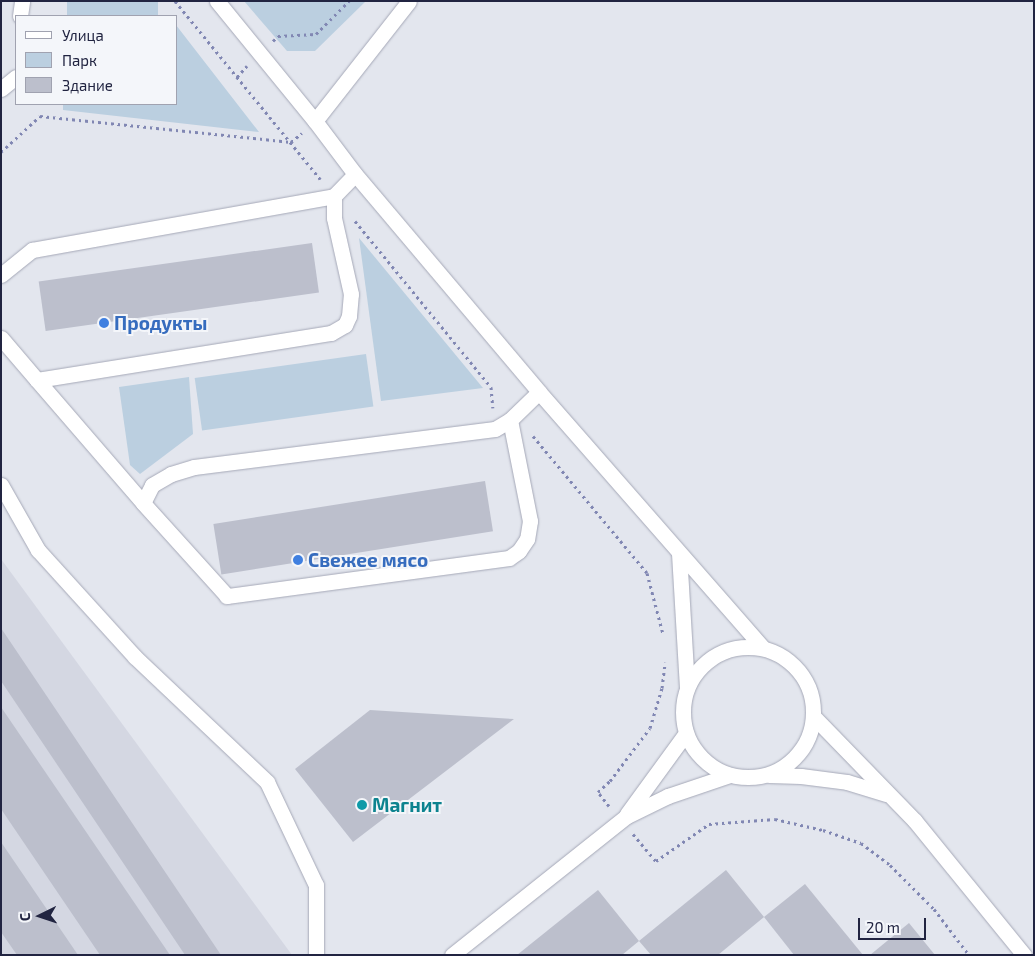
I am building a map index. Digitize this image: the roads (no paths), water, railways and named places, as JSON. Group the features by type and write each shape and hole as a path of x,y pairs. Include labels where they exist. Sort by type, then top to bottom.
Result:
{"street":[{"path":"20,15 22,1"},
{"path":"217,1 315,121 355,174 539,392 762,647"},
{"path":"315,121 409,1"},
{"path":"1,89 15,78"},
{"path":"1,275 32,250 334,196 355,174"},
{"path":"37,380 331,333 345,325 349,316 351,294 334,218 334,196"},
{"path":"1,338 143,503 227,596 509,558 519,551 526,539 530,521 510,420"},
{"path":"143,503 152,485 171,474 194,467 495,429 510,420 539,392"},
{"path":"1,485 38,550 135,657 267,782 316,885 316,955"},
{"path":"679,553 687,687 682,710 686,732 697,752 714,768 730,775 747,778 781,768 804,746 813,716 810,693 800,672 784,656 762,647 732,647 704,662 687,687"},
{"path":"813,716 936,844 1024,955"},
{"path":"624,818 686,732"},
{"path":"765,774 801,776 847,782 887,794"},
{"path":"452,955 624,818 668,796 730,775"}],"place":[{"name":"Продукты","path":"104,323"},
{"name":"Свежее мясо","path":"298,560"},
{"name":"Магнит","path":"362,805"}]}
